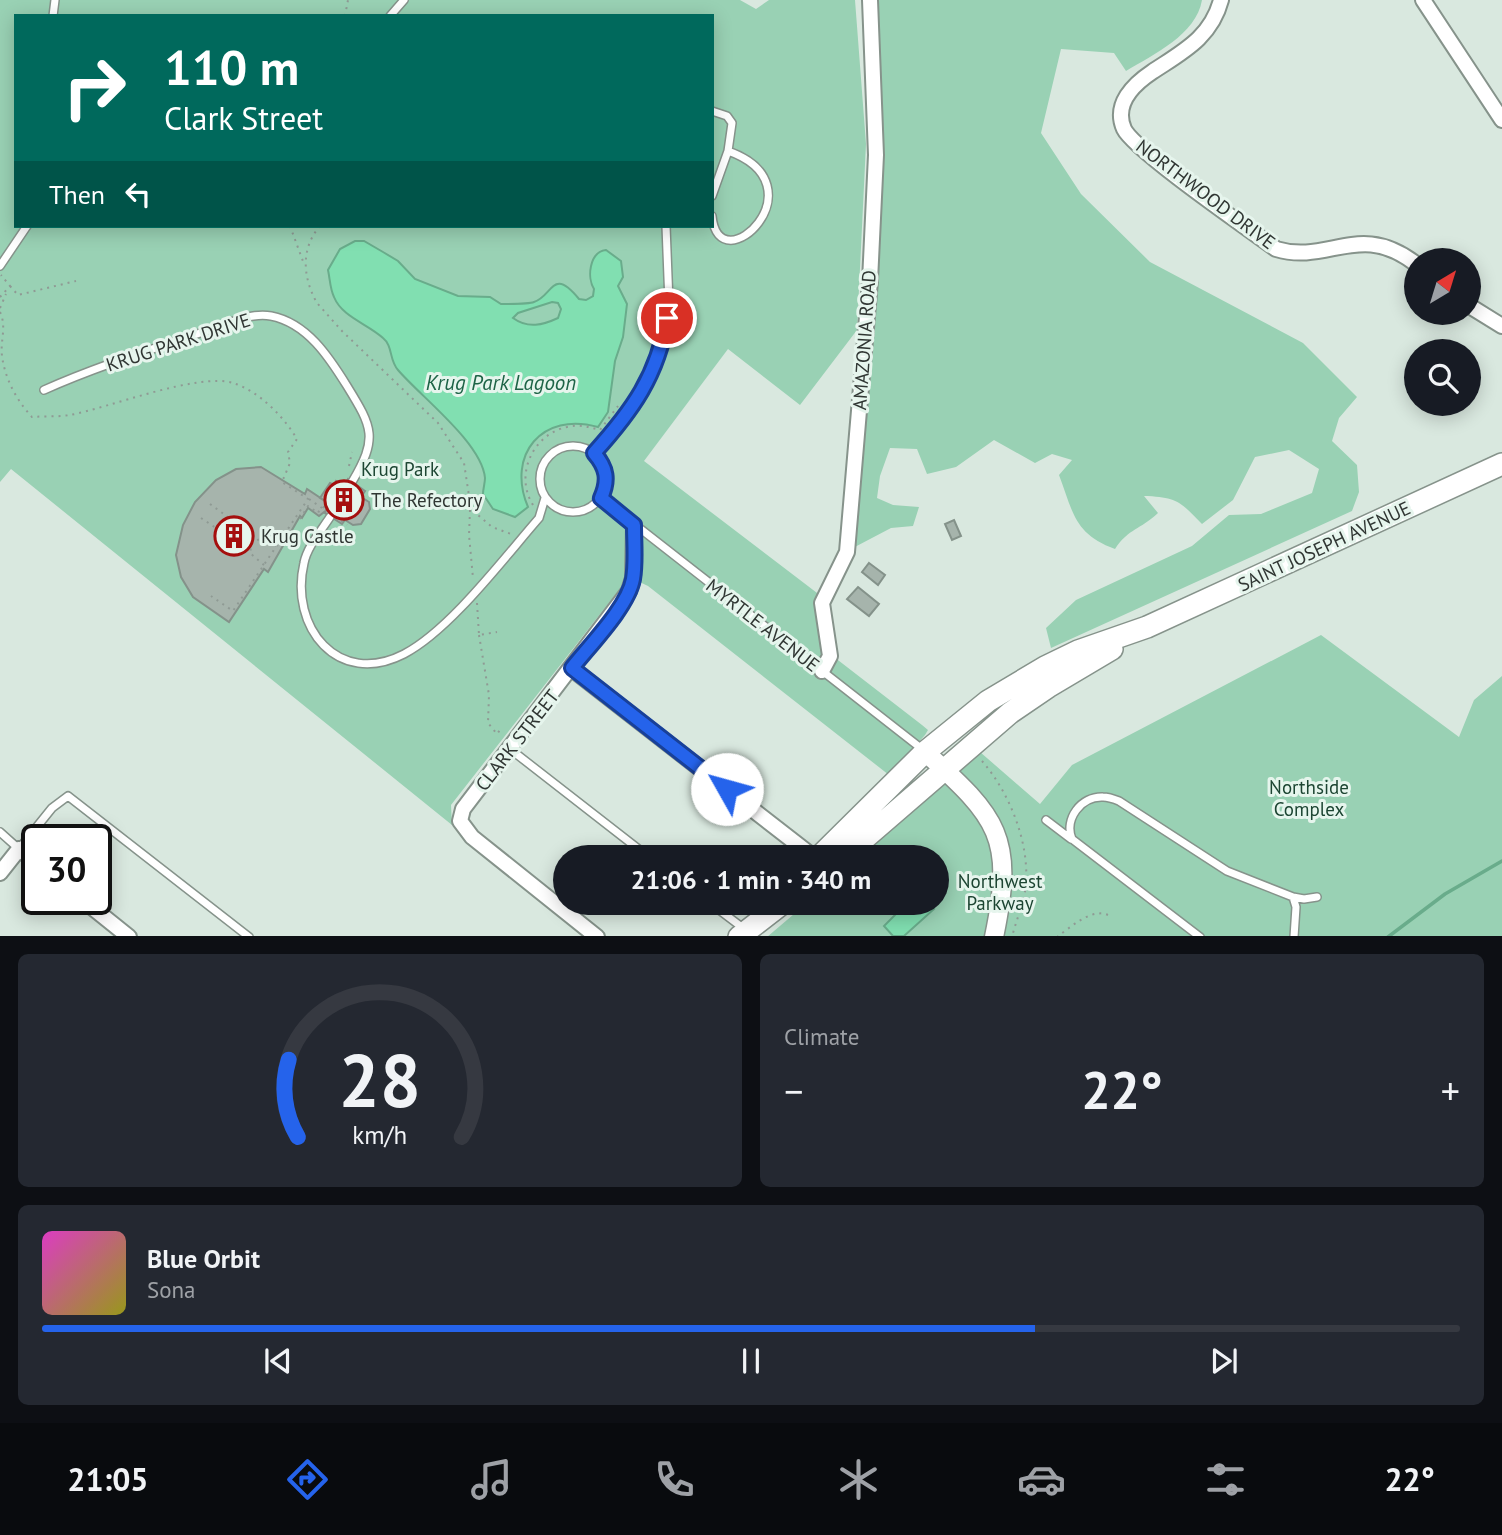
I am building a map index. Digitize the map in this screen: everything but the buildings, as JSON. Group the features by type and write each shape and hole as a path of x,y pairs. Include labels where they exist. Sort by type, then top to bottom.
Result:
{"main road":[{"name":"SAINT JOSEPH AVENUE","path":"830,845 925,752 988,701 1045,667 1078,651 1147,627 1502,464"},
{"name":"SAINT JOSEPH AVENUE","path":"857,845 1029,700 1147,627"},
{"path":"739,934 758,915"},
{"path":"739,934 766,915"}],"street":[{"name":"AMAZONIA ROAD","path":"822,671 830,656 822,603 847,552 869,294 876,155 870,0"},
{"name":"NORTHWOOD DRIVE","path":"1221,0 1208,29 1199,40 1140,81 1126,94 1121,117 1125,130 1153,157 1276,249 1292,254 1344,245 1376,244 1404,255"},
{"path":"1423,0 1502,120"},
{"path":"1481,313 1502,326"},
{"name":"CLARK STREET","path":"597,936 477,842 465,831 460,821 463,809 629,591 633,578 634,525"},
{"path":"572,668 800,845"},
{"path":"925,752 981,806 995,831 1003,861 1002,900 994,936"},
{"path":"0,873 19,849"},
{"path":"102,915 129,936"}],"lane":[{"path":"392,14 404,0"},
{"path":"714,112 727,116 732,123 728,151 714,190"},
{"path":"714,221 720,236 728,241 741,240 753,232 766,208 768,192 764,178 746,159 728,151"},
{"path":"0,266 26,228"},
{"path":"594,453 628,416 659,354 669,303 666,228"},
{"name":"KRUG PARK DRIVE","path":"44,390 146,350 246,318 270,315 291,324 316,341 367,419 370,440 366,458 352,482"},
{"path":"567,446 586,448 594,453 603,462 607,474 606,487 601,498 592,507 580,512 567,512 555,507 545,498 539,480 540,471 550,454 567,446"},
{"path":"330,517 304,560 301,598 307,620 313,635 332,654 372,664 402,655 431,636 539,518 545,498"},
{"name":"MYRTLE AVENUE","path":"601,498 925,752"},
{"path":"513,746 634,845"},
{"path":"0,832 19,849 52,808 68,796 248,936"},
{"path":"1072,839 1068,831 1077,808 1088,800 1101,797 1119,800 1227,871 1293,897 1317,897"},
{"path":"1046,820 1200,936"},
{"path":"1293,897 1296,907 1294,936"},
{"path":"721,915 739,934"}],"path":[{"path":"291,228 305,266 309,290 328,317 439,423 464,463 471,509 469,535 474,581"},
{"path":"305,266 308,248 318,228"},
{"path":"0,274 18,295 76,281"},
{"path":"0,307 10,286"},
{"path":"0,297 6,293"},
{"path":"0,312 4,321 2,356 17,401 32,416 68,416 171,388 213,381 233,383 256,395 286,419 297,439 288,452 290,463 282,482 308,499 233,611 211,596"},
{"path":"537,512 526,492 525,481 530,458 540,442 557,429 569,426 600,430 618,406"},
{"path":"348,468 352,452"},
{"path":"300,519 308,506 318,513 344,476"},
{"path":"210,504 232,520"},
{"path":"471,509 492,527 515,534"},
{"path":"201,519 222,533"},
{"path":"341,521 346,524"},
{"path":"264,565 250,553 252,542 263,538 276,546"},
{"path":"477,599 479,635 489,695 490,728 497,734 500,730 513,746"},
{"path":"479,635 497,632"},
{"path":"1057,936 1093,914 1105,913 1110,916"}],"green space":[{"name":"Krug Park","path":"0,0 740,0 756,9 769,0 855,0 866,144 857,330 800,405 728,349 644,461 821,596 819,628 824,643 834,657 928,730 889,775 648,586 629,577 451,805 452,825 11,469 0,482"},
{"path":"872,0 1202,0 1192,23 1183,33 1126,71 1114,53 1061,49 1041,133 1081,194 1150,262 1303,343 1357,397 1339,418 1332,441 1357,465 1359,492 1352,511 1051,648 1046,628 1076,600 1192,546 1229,515 1261,514 1312,493 1319,469 1289,450 1255,457 1233,500 1202,524 1188,510 1171,499 1144,496 1158,513 1125,537 1115,549 1101,543 1083,529 1072,511 1059,475 1072,460 1052,454 1035,463 994,440 956,467 927,474 917,449 890,448 880,476 877,498 893,505 919,507 913,526 891,528 851,549 868,343"},
{"name":"Northside Complex","path":"1321,635 1459,737 1474,700 1502,676 1502,936 768,936 793,915 949,915 949,845 874,845 980,752 1040,804 1072,765"}],"water":[{"name":"Krug Park Lagoon","path":"355,241 364,241 398,261 415,279 458,296 490,297 501,304 534,302 558,284 570,289 579,299 586,300 593,296 590,272 596,255 606,250 621,261 623,277 618,286 627,304 608,412 598,427 560,425 545,432 534,442 526,455 522,470 522,488 528,507 515,517 493,509 483,494 485,478 473,450 449,421 398,370 386,341 338,304 328,270 340,249","holes":["552,302 558,303 561,309 558,318 547,323 530,325 513,318 518,313"]},
{"path":"895,915 927,915 904,936 893,936 884,926"}],"waterway":[{"path":"1389,936 1445,894 1502,861"}],"place":[{"name":"The Refectory","path":"344,500"},
{"name":"Krug Castle","path":"234,536"}],"route":[{"path":"667,318 659,354 642,391 628,416 594,453 603,462 607,474 606,487 601,498 634,525 633,578 620,605 572,668 727,789"}],"park label":[{"name":"Northwest Parkway","path":"1000,892"}]}
